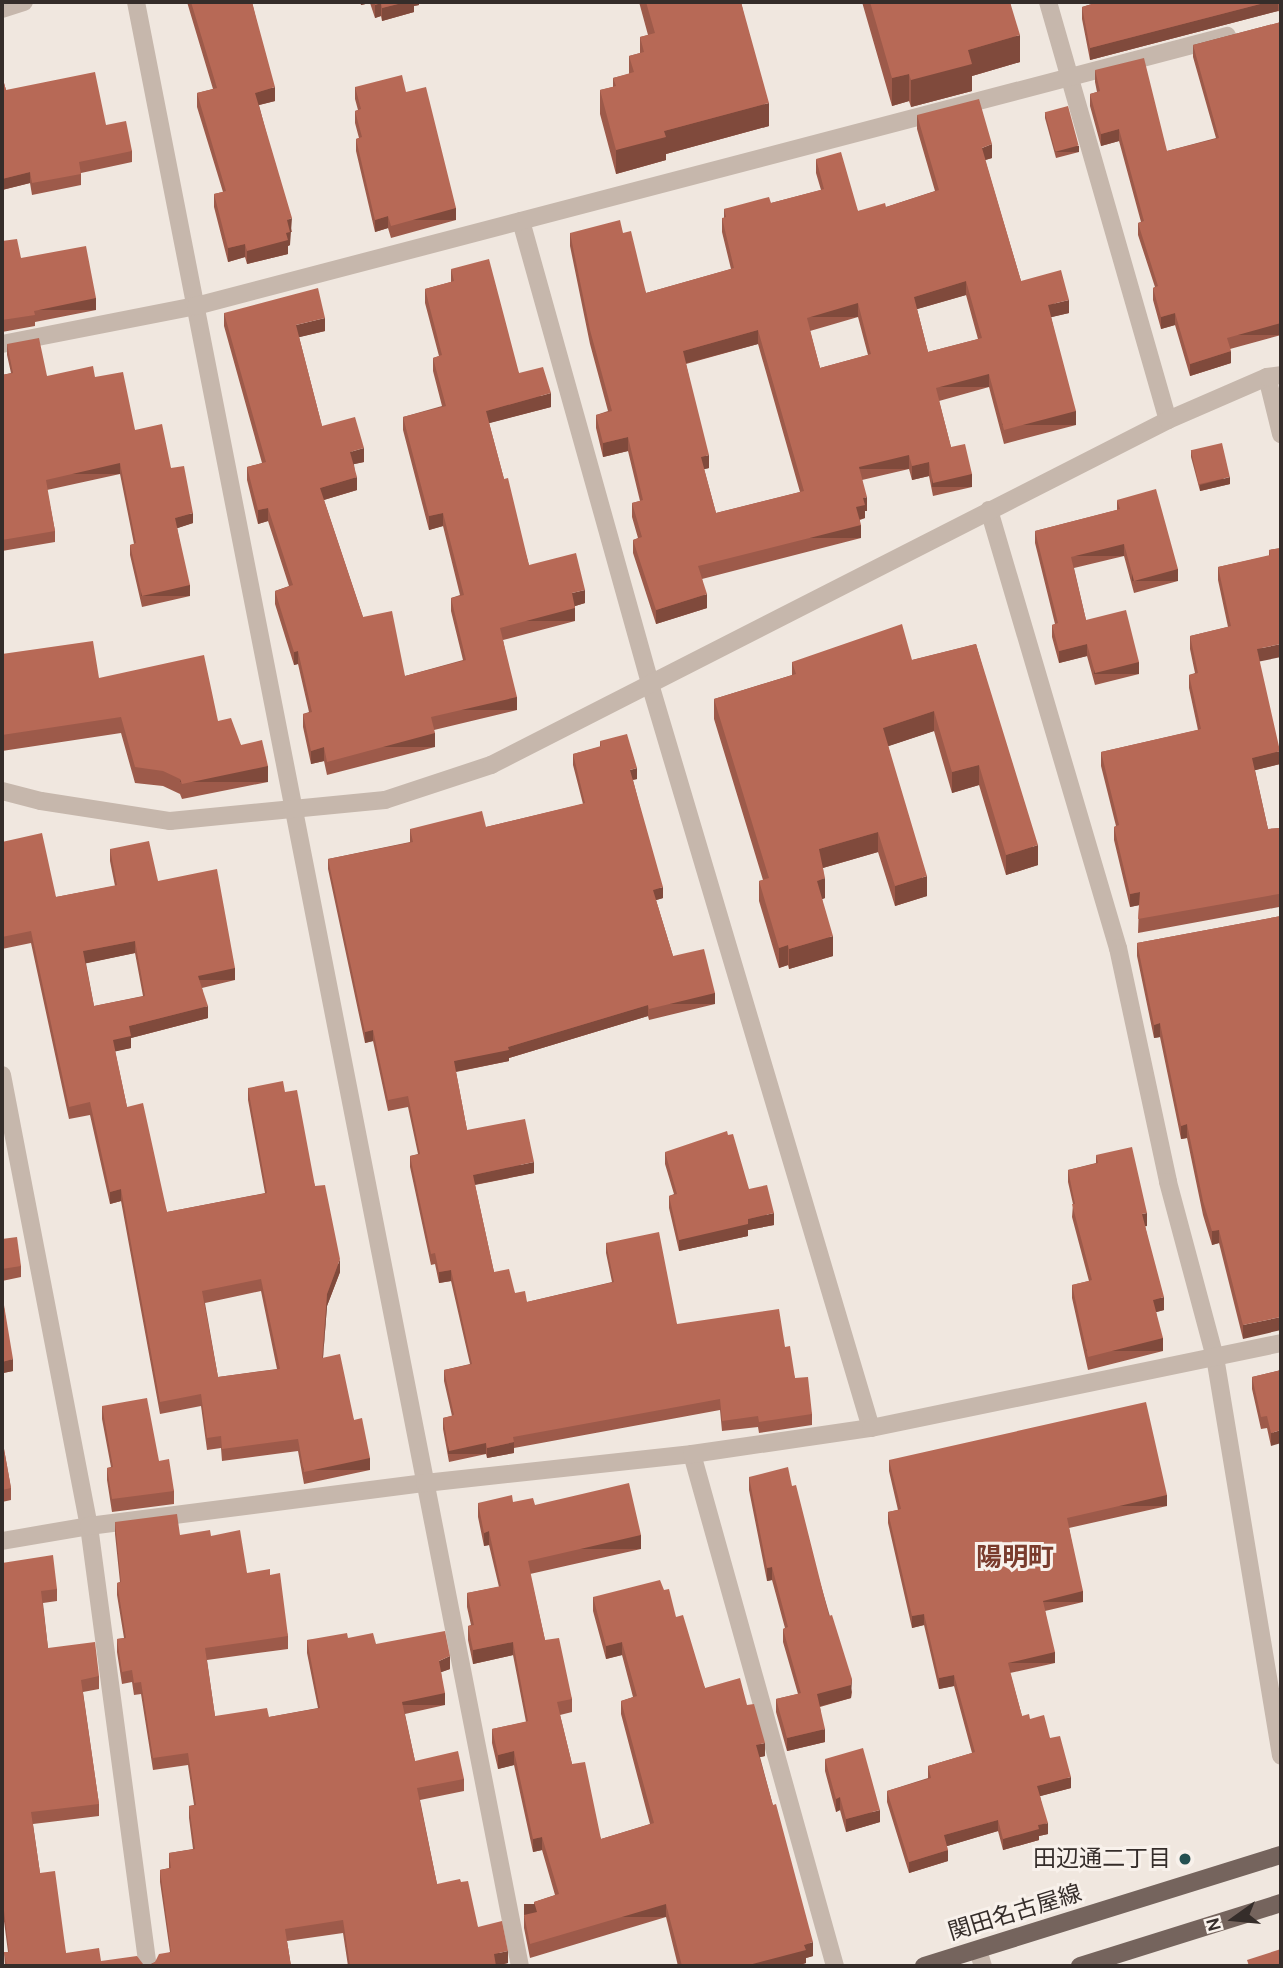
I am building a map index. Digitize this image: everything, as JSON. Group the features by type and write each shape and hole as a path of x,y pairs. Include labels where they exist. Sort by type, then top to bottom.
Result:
{"main road":[{"name":"関田名古屋線","path":"924,1966 980,1958 1281,1855"},
{"path":"1080,1966 1281,1903"}],"street":[{"path":"2,9 24,2"},
{"path":"136,2 520,1966"},
{"path":"1048,2 1168,421"},
{"path":"2,344 196,306 1242,32"},
{"path":"521,221 650,684 871,1428"},
{"path":"2,791 41,801 170,821 385,800 491,765 1168,421 1274,376 1281,434"},
{"path":"989,510 1125,947 1168,1182 1215,1357 1281,1756"},
{"path":"2,1075 89,1526 148,1966"},
{"path":"2,1541 89,1526 425,1482 692,1454 871,1428 1281,1343"},
{"path":"692,1454 835,1966"}],"building":[{"path":"191,2 252,2 275,87 255,93 292,218 287,220 290,232 286,233 288,240 247,251 245,244 228,248 214,194 226,191 197,93 217,88"},
{"path":"374,2 406,2 382,8 381,3 375,5"},
{"path":"646,2 741,2 769,103 664,131 666,137 616,150 600,90 616,86 613,78 634,72 629,56 644,52 640,37 655,33"},
{"path":"870,2 1010,2 1020,35 968,50 972,64 911,80 909,74 892,78"},
{"path":"1095,2 1268,2 1090,48 1082,7"},
{"path":"1281,22 1281,323 1227,338 1231,351 1190,364 1175,313 1161,317 1153,288 1158,286 1138,223 1144,221 1119,129 1101,134 1090,94 1100,91 1095,70 1144,58 1167,151 1219,138 1193,45"},
{"path":"95,72 106,125 126,121 132,151 79,162 81,174 32,183 30,172 2,179 2,76 6,90"},
{"path":"402,75 406,92 426,87 456,208 391,226 388,216 375,220 356,139 362,137 355,111 361,109 355,87"},
{"path":"979,99 992,144 982,148 1021,281 1061,270 1069,300 1048,305 1076,411 1004,430 989,374 936,388 951,447 965,444 972,474 933,483 929,462 912,466 909,455 859,467 867,497 863,498 865,505 856,507 861,525 698,566 707,594 656,610 633,540 642,537 632,503 643,500 628,437 603,443 596,415 612,411 590,330 570,233 620,220 623,233 631,231 646,293 734,268 722,218 726,217 724,209 769,197 771,203 824,189 816,159 841,152 858,211 885,203 886,207 939,190 917,115","holes":["966,281 982,338 928,352 914,297","858,303 871,354 820,368 807,318","758,330 804,491 716,513 701,457 709,455 683,351"]},
{"path":"1068,106 1079,146 1055,152 1045,112"},
{"path":"17,239 21,258 86,246 96,298 34,311 35,315 2,320 2,241"},
{"path":"489,259 519,373 543,367 551,393 486,411 504,479 508,478 529,565 576,553 585,590 572,593 575,608 500,628 517,697 431,717 435,733 327,762 324,747 311,751 303,714 312,712 298,651 294,652 275,591 293,585 268,508 258,510 247,467 266,462 224,313 318,288 325,318 296,325 322,426 355,417 364,448 350,452 357,477 320,488 363,617 392,611 405,676 466,660 451,598 464,595 443,513 429,516 403,417 446,406 433,358 442,355 425,289 454,281 451,269"},
{"path":"39,338 47,376 93,366 95,377 123,372 135,430 162,424 171,468 184,466 193,513 175,518 190,585 142,596 130,545 136,543 120,463 46,480 55,531 2,540 2,375 13,373 7,344"},
{"path":"1222,443 1230,477 1199,484 1191,450"},
{"path":"1156,489 1178,569 1134,581 1124,544 1071,557 1086,620 1126,610 1139,662 1095,673 1087,644 1059,651 1052,625 1058,623 1035,531 1120,509 1117,500"},
{"path":"1281,548 1281,644 1257,649 1280,751 1252,758 1268,829 1281,828 1281,894 1138,919 1140,892 1130,894 1114,827 1119,825 1101,752 1201,729 1189,675 1198,673 1190,636 1231,626 1218,567 1270,555 1269,550"},
{"path":"902,624 912,660 976,644 1038,845 1006,855 979,765 952,772 934,711 883,728 927,876 895,886 878,832 819,849 825,878 817,881 833,936 789,949 788,945 779,948 759,881 769,878 714,699 796,674 792,662"},
{"path":"93,641 99,678 204,655 218,721 231,718 241,745 262,740 268,766 182,784 180,779 163,771 135,767 121,717 2,735 2,654"},
{"path":"627,734 637,768 630,770 663,887 653,890 673,956 704,949 715,993 649,1009 648,1005 508,1047 509,1050 454,1061 467,1130 525,1119 534,1162 473,1175 494,1272 509,1269 515,1293 525,1291 527,1302 614,1282 606,1243 659,1232 677,1324 779,1309 785,1347 790,1346 795,1378 808,1377 812,1414 759,1422 758,1416 722,1421 720,1399 513,1437 514,1442 487,1448 486,1443 449,1451 443,1418 454,1415 444,1370 472,1364 451,1270 439,1272 435,1253 431,1254 410,1156 420,1154 408,1096 388,1100 373,1030 365,1032 328,859 413,842 410,829 482,811 486,827 585,803 573,754 601,746 600,741"},
{"path":"42,833 56,897 117,885 110,849 149,841 158,881 217,869 235,968 198,976 208,1006 129,1026 131,1036 113,1040 127,1107 143,1103 167,1212 267,1193 248,1088 283,1081 285,1092 297,1090 315,1186 325,1185 340,1259 327,1294 322,1358 340,1354 354,1420 362,1418 370,1458 304,1472 298,1439 222,1449 221,1436 207,1438 201,1394 160,1402 121,1189 110,1192 90,1102 69,1107 31,931 2,937 2,842","holes":["135,941 145,996 94,1006 83,951","261,1279 280,1369 218,1377 202,1291"]},
{"path":"1281,916 1281,1317 1243,1325 1219,1230 1212,1231 1203,1201 1187,1124 1181,1126 1160,1023 1154,1025 1137,943"},
{"path":"727,1131 728,1135 733,1134 749,1189 767,1185 774,1213 748,1219 748,1224 679,1240 669,1196 677,1194 665,1152"},
{"path":"1132,1147 1147,1213 1142,1214 1164,1297 1153,1300 1163,1338 1088,1357 1072,1285 1092,1280 1072,1204 1075,1204 1068,1170 1098,1163 1096,1155"},
{"path":"17,1237 21,1266 2,1269 2,1239"},
{"path":"2,1293 13,1359 2,1362"},
{"path":"1281,1370 1281,1430 1271,1433 1267,1416 1261,1417 1252,1377"},
{"path":"147,1398 159,1461 169,1459 174,1491 112,1499 107,1468 113,1467 102,1406"},
{"path":"1146,1402 1167,1495 1067,1518 1083,1591 1043,1601 1055,1652 1008,1663 1022,1716 1029,1714 1030,1719 1044,1715 1050,1738 1060,1736 1071,1777 1037,1786 1048,1823 1038,1825 1039,1829 1003,1839 998,1820 944,1835 948,1850 909,1862 887,1791 931,1778 928,1766 975,1752 954,1675 939,1678 924,1614 912,1616 888,1512 901,1509 889,1460"},
{"path":"2,1438 11,1488 2,1490"},
{"path":"788,1467 792,1486 796,1485 829,1616 832,1615 852,1679 851,1685 817,1694 825,1729 787,1738 776,1699 801,1693 783,1629 788,1627 772,1567 767,1568 749,1477"},
{"path":"629,1483 641,1535 528,1561 545,1640 559,1638 572,1699 557,1702 572,1764 585,1762 601,1839 654,1823 621,1701 637,1696 622,1642 606,1646 593,1597 660,1580 664,1590 669,1589 676,1617 683,1615 705,1688 740,1678 747,1705 754,1704 765,1743 756,1745 773,1805 776,1804 813,1942 804,1945 806,1950 745,1966 682,1966 666,1904 530,1944 524,1915 537,1912 534,1902 559,1894 542,1837 533,1839 514,1751 498,1755 492,1729 528,1721 513,1642 473,1650 468,1626 474,1625 467,1593 501,1586 489,1531 484,1533 478,1503 512,1495 513,1502 533,1498 535,1505"},
{"path":"177,1514 180,1535 210,1530 211,1536 240,1530 247,1573 270,1569 270,1575 280,1573 288,1636 205,1648 215,1716 267,1708 269,1717 320,1708 307,1640 347,1633 348,1638 373,1633 376,1644 445,1631 450,1656 439,1661 445,1693 402,1702 415,1761 458,1751 464,1779 417,1788 437,1884 460,1879 461,1882 468,1881 478,1927 502,1921 508,1951 494,1954 496,1966 350,1966 343,1920 285,1929 291,1966 7,1966 4,1952 9,1952 2,1894 2,1563 53,1555 57,1589 41,1591 48,1648 95,1642 99,1676 81,1680 99,1804 31,1812 40,1873 55,1871 66,1953 99,1948 101,1961 137,1956 143,1964 149,1965 155,1962 159,1954 171,1952 160,1870 171,1868 169,1853 195,1849 189,1806 196,1805 188,1753 153,1758 141,1682 134,1683 132,1670 122,1672 117,1639 126,1638 117,1583 121,1582 115,1522"},
{"path":"863,1748 880,1810 846,1819 840,1797 836,1799 825,1759"},
{"path":"1281,1949 1281,1966 1249,1966 1247,1960"}],"place":[{"name":"田辺通二丁目","path":"1185,1859"}],"district":[{"name":"陽明町","path":"1015,1558"}]}
